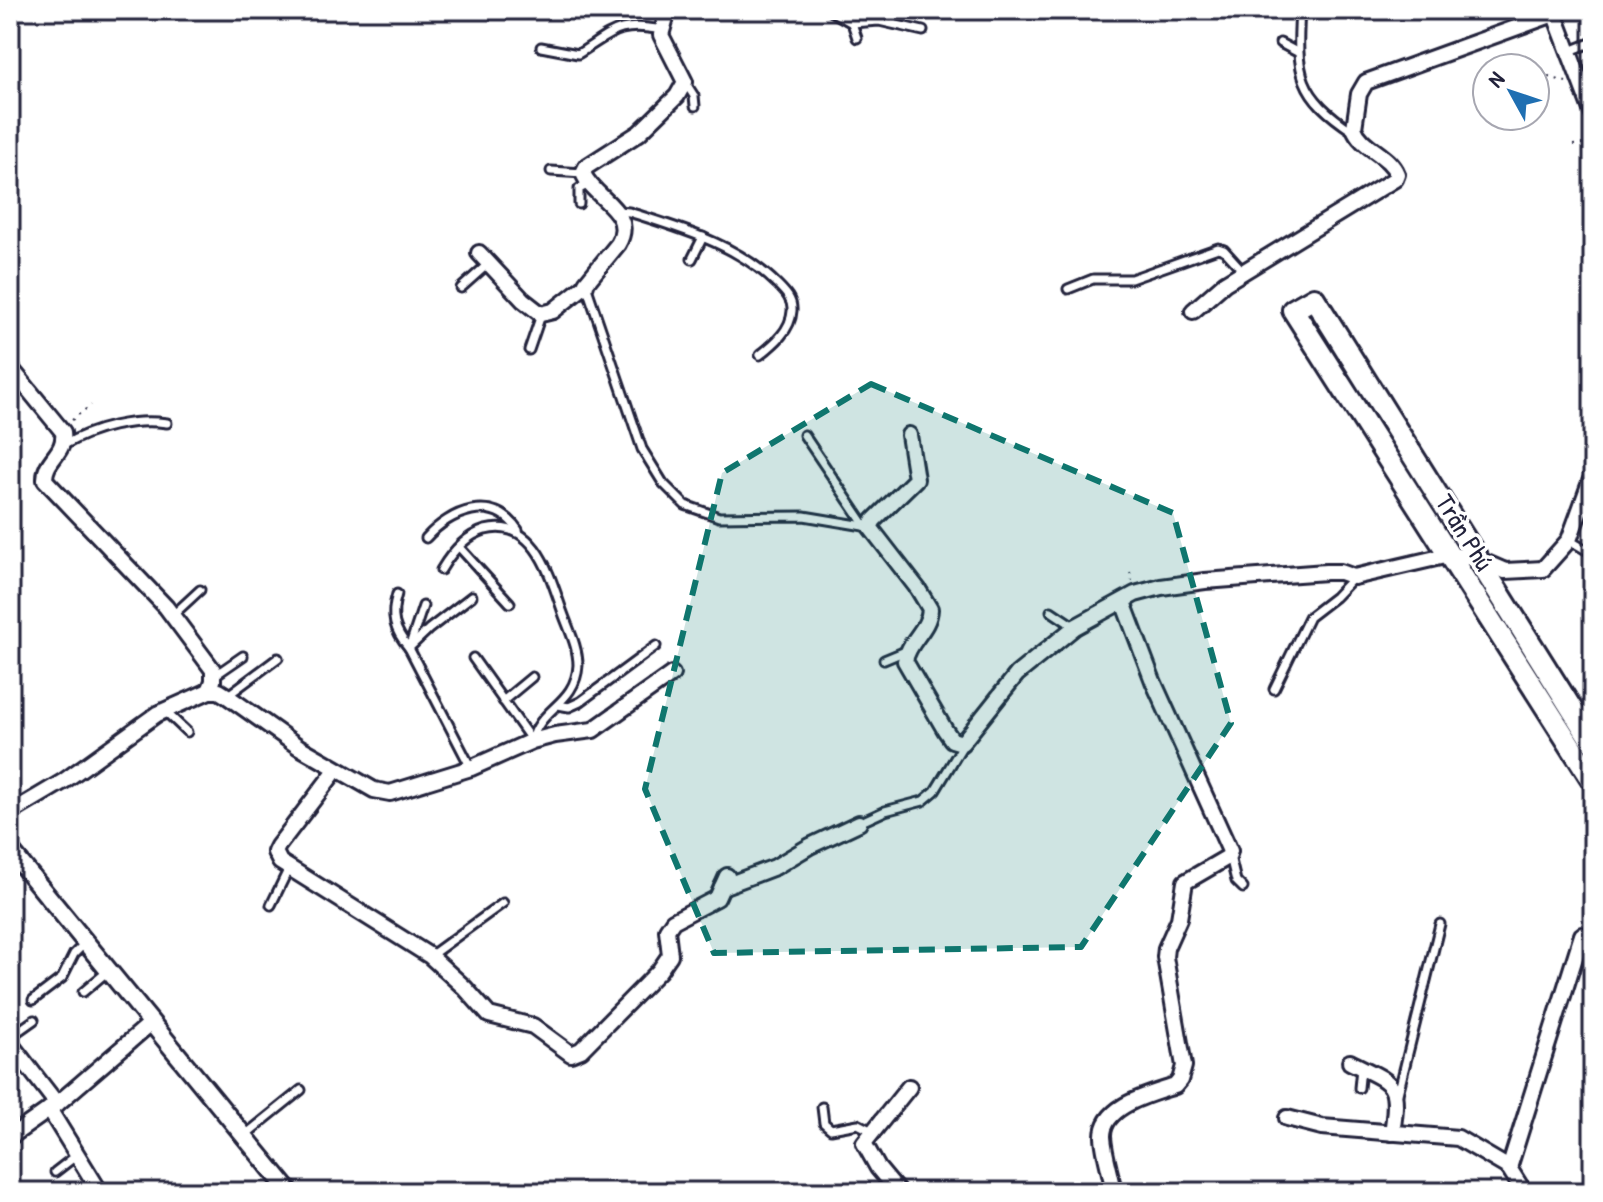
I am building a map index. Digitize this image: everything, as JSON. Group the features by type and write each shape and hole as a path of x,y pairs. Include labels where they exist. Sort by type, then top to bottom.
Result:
{"main road":[{"name":"Trần Phú","path":"1593,743 1314,298 1293,310 1593,781"}],"street":[{"path":"484,259 523,300 541,314 553,311 586,285 622,238 623,222 618,211 586,178 589,163 639,133 677,96 685,82 663,40 661,30 668,10"},
{"path":"1193,311 1243,271 1395,179 1397,174 1392,164 1356,134 1354,120 1359,94 1366,82 1554,12 1593,115"},
{"path":"10,367 62,429 64,445 46,469 45,480 173,615 210,665 211,683 286,740 374,790 390,793 471,768 532,741 593,730 672,674"},
{"path":"909,435 916,479 867,526 918,589 930,609 926,626 908,650 907,666 945,730 957,743 965,742 1010,681 1075,627 1135,594 1205,581 1326,572 1340,572 1354,577 1449,555 1475,558 1505,571 1534,570 1550,564 1569,540 1593,474"},
{"path":"1114,1192 1103,1137 1111,1118 1124,1105 1175,1086 1183,1072 1165,957 1179,919 1183,886 1191,877 1230,854 1153,681 1123,602"},
{"path":"10,813 64,781 133,729 211,683"},
{"path":"336,770 278,846 277,857 289,868 430,956 489,1015 533,1026 571,1054 581,1050 666,962 671,948 667,930 673,921 717,898 725,882 775,867 859,823"},
{"path":"10,850 290,1192"},
{"path":"1509,1168 1582,935"},
{"path":"10,1137 53,1106 151,1023"},
{"path":"10,1040 53,1106 77,1155 100,1192"},
{"path":"1355,1065 1392,1086 1397,1096 1392,1133"},
{"path":"898,1192 865,1146 865,1139 909,1087"},
{"path":"1287,1118 1322,1127 1458,1138 1509,1168 1524,1192"}],"lane":[{"path":"829,10 852,23 879,21 923,31"},
{"path":"1300,10 1297,52 1307,92 1332,118 1356,134"},
{"path":"852,23 857,38"},
{"path":"541,47 578,54 608,33 620,29 661,30"},
{"path":"1570,51 1593,42"},
{"path":"1280,43 1297,52"},
{"path":"685,82 694,96 695,106"},
{"path":"551,171 586,178 579,189 579,204"},
{"path":"618,211 703,237 764,270 786,293 792,305 792,314 787,328 760,355"},
{"path":"692,259 703,237"},
{"path":"1068,289 1093,279 1131,279 1218,248 1224,250 1243,271"},
{"path":"461,288 484,259"},
{"path":"586,285 642,449 663,483 685,505 719,517 804,516 867,526"},
{"path":"529,350 541,314"},
{"path":"64,445 109,428 144,420 167,423"},
{"path":"804,435 867,526"},
{"path":"426,538 438,524 458,512 480,508 502,514 512,521 541,558 576,649 576,681 570,693 538,725 532,741"},
{"path":"441,570 474,533 503,527 519,532"},
{"path":"1569,540 1593,554"},
{"path":"459,547 510,603"},
{"path":"1274,689 1309,617 1354,577"},
{"path":"173,615 200,590"},
{"path":"397,594 392,611 394,624 471,768"},
{"path":"409,648 472,596"},
{"path":"409,648 423,606"},
{"path":"1051,611 1075,627"},
{"path":"558,705 569,707 580,702 656,646"},
{"path":"884,660 908,650"},
{"path":"211,683 243,656"},
{"path":"227,696 278,658"},
{"path":"473,658 532,741"},
{"path":"503,701 532,677"},
{"path":"164,711 187,732"},
{"path":"859,823 885,811 923,801 935,791 965,742"},
{"path":"1230,854 1236,881 1243,888"},
{"path":"271,905 289,868"},
{"path":"430,956 503,903"},
{"path":"1397,1096 1440,924"},
{"path":"33,1000 62,978 74,954 85,943"},
{"path":"83,992 108,971"},
{"path":"10,1040 34,1020"},
{"path":"1355,1065 1359,1088"},
{"path":"243,1137 301,1090"},
{"path":"822,1107 823,1120 828,1127 834,1129 858,1124 872,1131"},
{"path":"55,1172 77,1155"}],"path":[{"path":"1573,145 1593,143"},
{"path":"62,429 91,405"}],"highlighted area":[{"path":"871,384 1173,513 1231,723 1081,947 714,953 645,789 722,473"}]}
